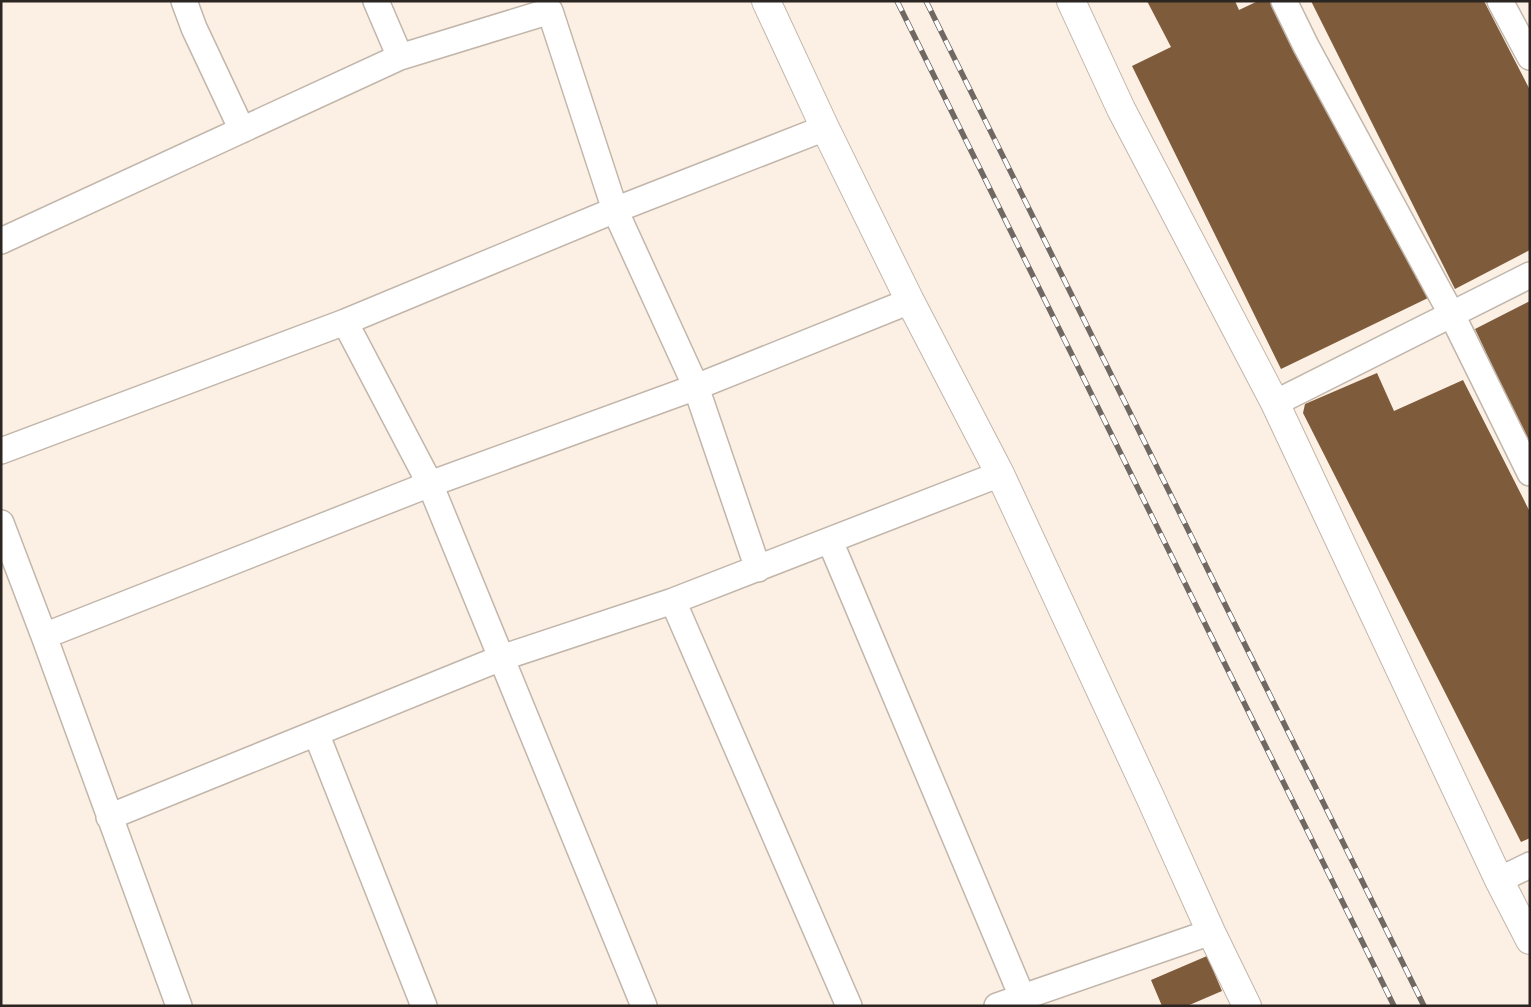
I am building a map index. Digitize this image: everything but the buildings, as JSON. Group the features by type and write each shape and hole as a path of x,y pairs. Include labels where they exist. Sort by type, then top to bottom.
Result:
{"street":[{"path":"184,1 194,28 242,130"},
{"path":"376,1 400,57"},
{"path":"766,1 825,128 910,301 1000,474 1247,1006"},
{"path":"1071,1 1121,109 1275,403 1499,880 1530,940"},
{"path":"1284,1 1306,46 1452,315 1530,473"},
{"path":"1500,1 1530,57"},
{"path":"1,241 400,57 548,6 615,210 696,387 758,569"},
{"path":"1,451 344,322 615,210 825,128"},
{"path":"1275,403 1530,275"},
{"path":"44,636 430,484 696,387 910,301"},
{"path":"344,322 430,484 644,1006"},
{"path":"109,817 501,658 673,601 1000,474"},
{"path":"1,523 179,1006"},
{"path":"830,540 1024,1001"},
{"path":"673,601 849,1006"},
{"path":"316,733 424,1006"},
{"path":"1499,880 1530,865"},
{"path":"997,1006 1024,1001 1211,932"}],"railway":[{"path":"897,1 1394,1006"},
{"path":"926,1 1424,1006"}]}
